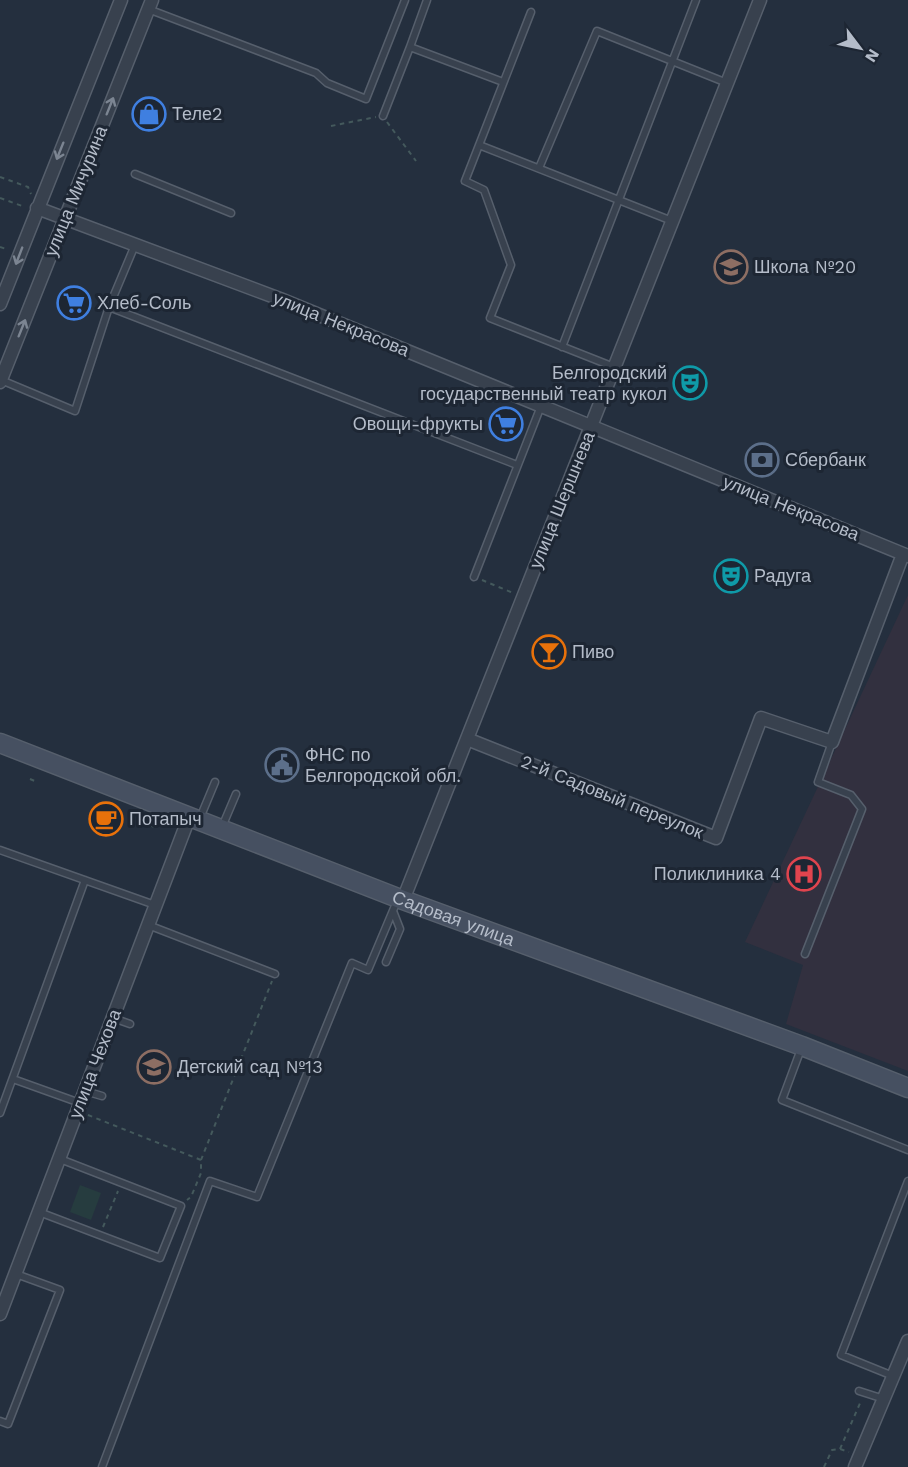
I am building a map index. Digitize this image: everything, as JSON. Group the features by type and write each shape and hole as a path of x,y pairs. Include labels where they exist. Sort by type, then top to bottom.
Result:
{"main road":[{"name":"Садовая улица","path":"0,742 195,817 398,903 802,1046 908,1088"}],"street":[{"name":"улица Мичурина","path":"0,304 122,0"},
{"name":"улица Шершнева","path":"398,903 467,739 760,0"},
{"name":"улица Мичурина","path":"0,381 150,4"},
{"name":"улица Некрасова","path":"37,208 280,299 905,555"},
{"path":"832,742 905,555"},
{"name":"2-й Садовый переулок","path":"467,739 716,838 761,718 832,742"},
{"name":"улица Чехова","path":"0,1314 156,905 195,817"},
{"path":"855,1467 908,1341"}],"lane":[{"path":"150,4 316,73 327,83 366,99 405,0"},
{"path":"383,116 427,0"},
{"path":"562,346 696,0"},
{"path":"531,12 465,182 484,190 511,265 490,318 615,367"},
{"path":"539,168 597,31 727,83"},
{"path":"410,47 503,82"},
{"path":"479,145 672,221"},
{"path":"135,174 231,213"},
{"path":"0,381 75,411 109,307 135,244"},
{"path":"109,307 517,465"},
{"path":"474,577 541,405"},
{"path":"805,954 862,809 850,795 818,782 832,742"},
{"path":"195,817 215,782"},
{"path":"222,828 236,794"},
{"path":"0,850 156,905"},
{"path":"0,1113 85,880"},
{"path":"387,962 400,928 398,903"},
{"path":"102,1467 210,1180 256,1197 352,963 368,970 398,903"},
{"path":"148,926 275,974"},
{"path":"113,1018 130,1024"},
{"path":"802,1046 782,1100 908,1150"},
{"path":"13,1079 79,1107"},
{"path":"85,1090 102,1096"},
{"path":"39,1212 160,1258 181,1206 59,1158"},
{"path":"894,1376 841,1355 908,1181"},
{"path":"0,1421 8,1424 60,1290 15,1273"},
{"path":"862,1392 884,1399"}],"path":[{"path":"331,126 383,116 416,161"},
{"path":"0,177 28,187"},
{"path":"0,198 23,207"},
{"path":"0,246 6,249"},
{"path":"474,577 514,593"},
{"path":"30,779 37,782"},
{"path":"150,825 154,827"},
{"path":"184,1202 191,1197 201,1173 201,1160 275,974"},
{"path":"79,1107 201,1160"},
{"path":"100,1235 121,1182"},
{"path":"840,1449 862,1392"},
{"path":"824,1467 832,1450 840,1449 850,1453"}],"shaded area":[{"path":"908,595 908,1071 786,1024 803,965 745,942"}],"green space":[{"path":"80,1185 101,1193 91,1220 70,1212"}],"place":[{"name":"Теле2","path":"149,114"},
{"name":"Школа №20","path":"731,267"},
{"name":"Хлеб-Соль","path":"74,303"},
{"name":"Белгородский государственный театр кукол","path":"690,383"},
{"name":"Овощи-фрукты","path":"506,424"},
{"name":"Сбербанк","path":"762,460"},
{"name":"Радуга","path":"731,576"},
{"name":"Пиво","path":"549,652"},
{"name":"ФНС по Белгородской обл.","path":"282,765"},
{"name":"Потапыч","path":"106,819"},
{"name":"Поликлиника 4","path":"804,874"},
{"name":"Детский сад №13","path":"154,1067"}]}
